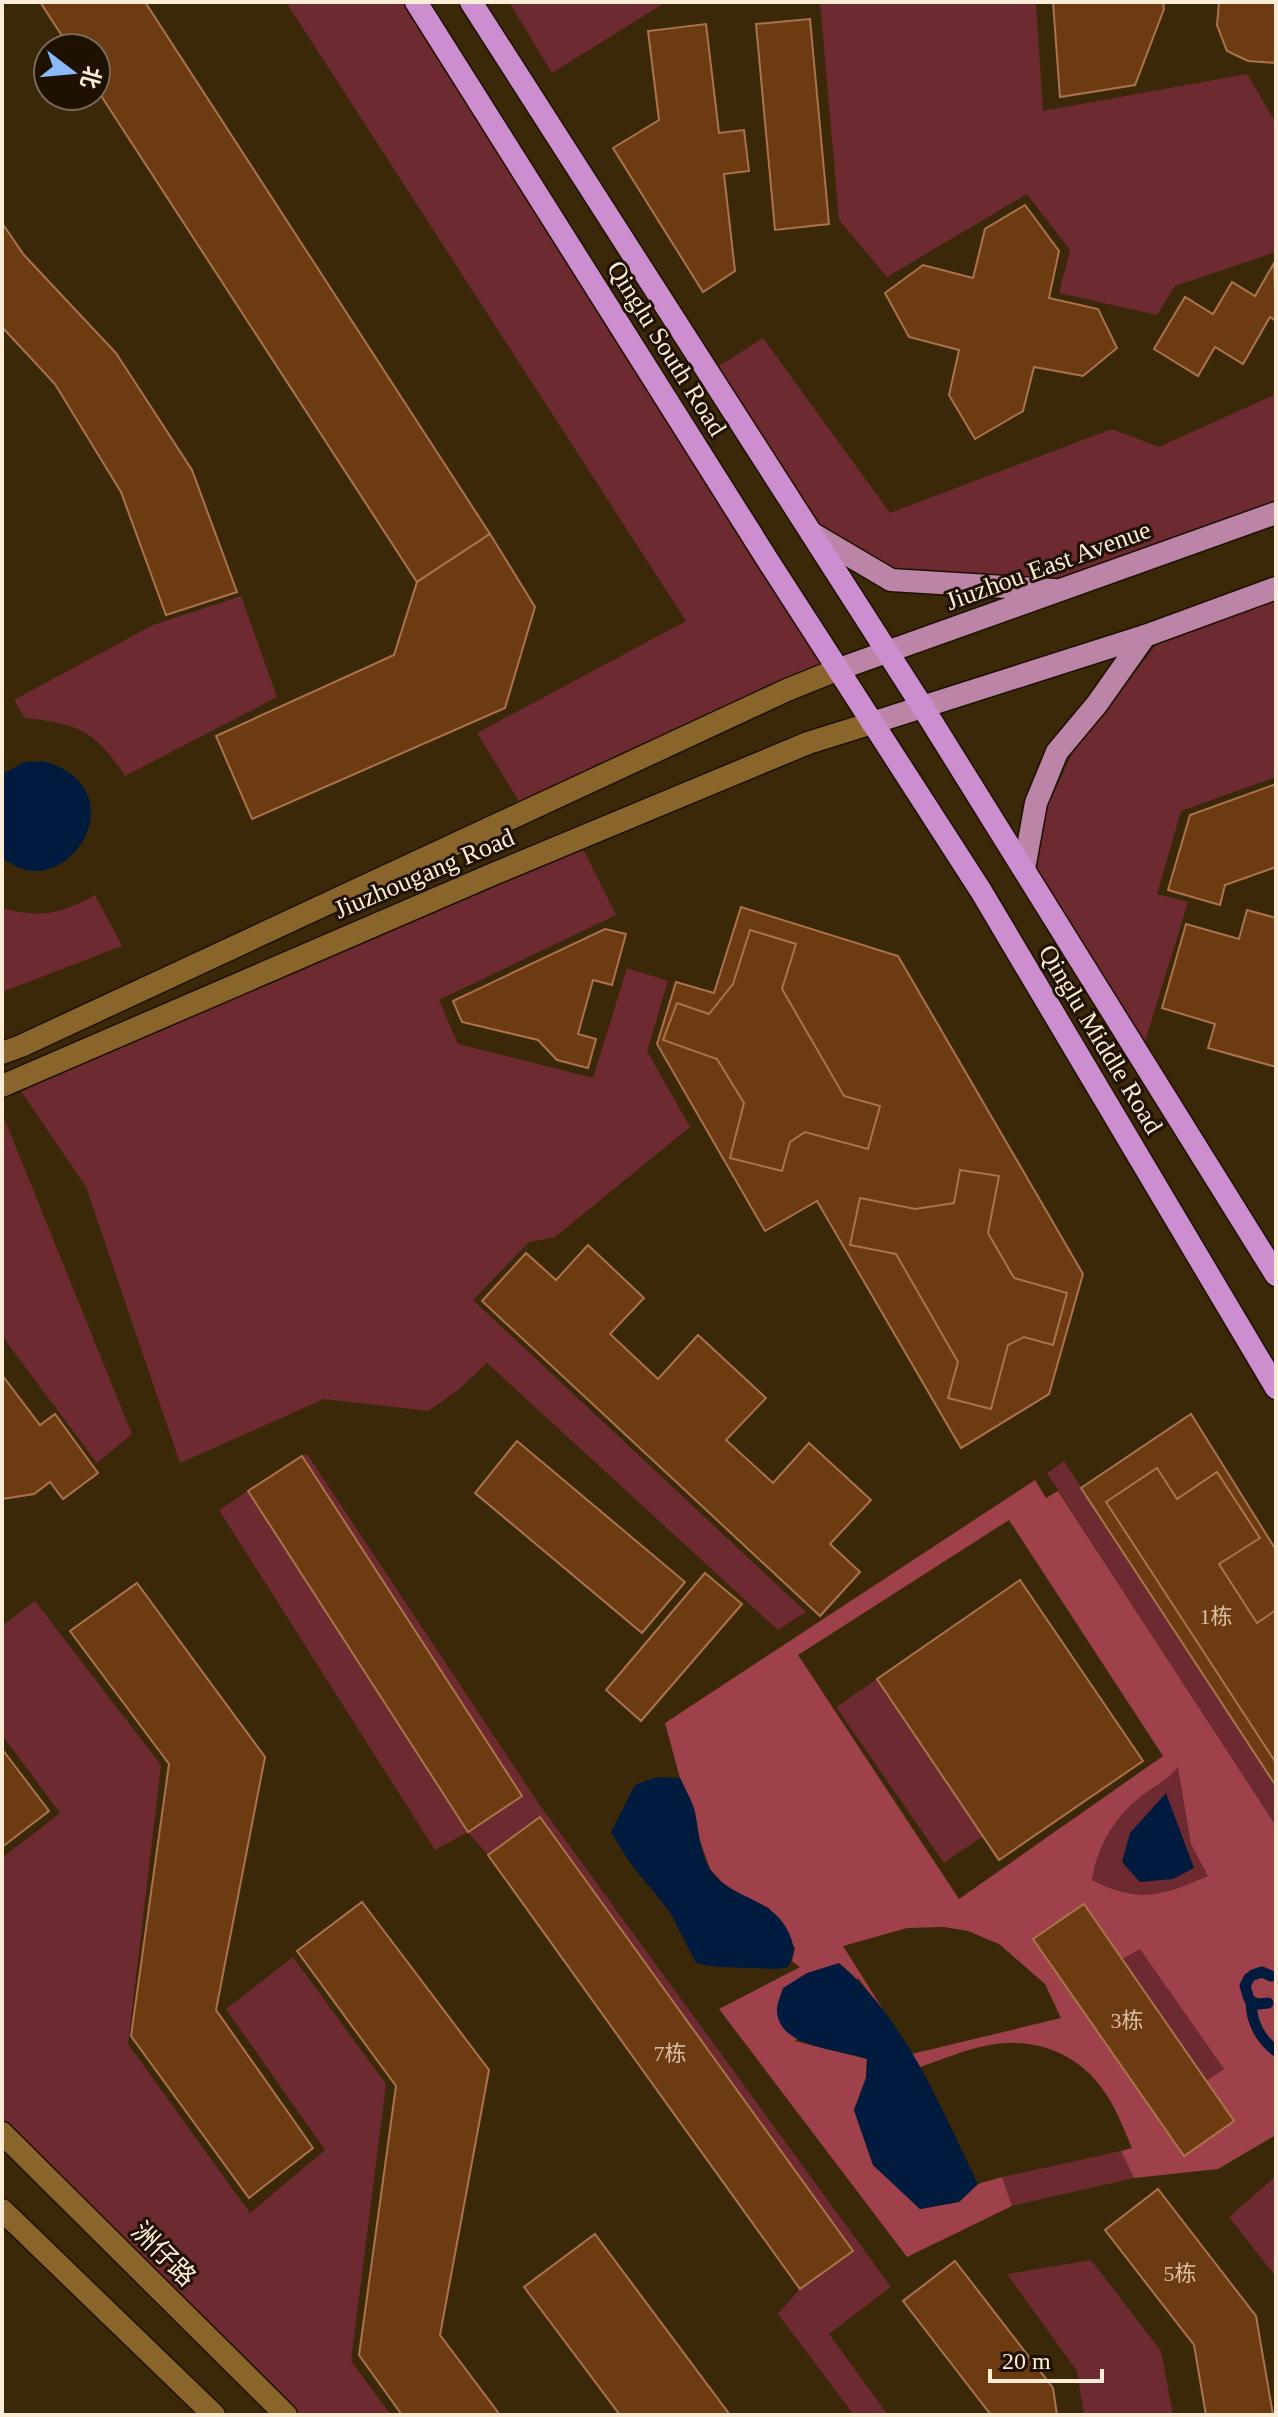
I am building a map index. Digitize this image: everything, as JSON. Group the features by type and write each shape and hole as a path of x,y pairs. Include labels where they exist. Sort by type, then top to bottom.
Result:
{"highway":[{"name":"Qinglu South Road","path":"416,2 872,723"},
{"name":"Qinglu South Road","path":"471,2 922,706"},
{"name":"Qinglu Middle Road","path":"922,706 1276,1275"},
{"name":"Qinglu Middle Road","path":"872,723 981,891 1276,1388"}],"main road":[{"name":"Jiuzhou East Avenue","path":"839,669 1276,513"},
{"path":"813,534 891,580 1063,590"},
{"path":"872,723 1145,636 1276,588"},
{"path":"1024,869 1036,803 1057,752 1097,704 1145,636"}],"street":[{"name":"Jiuzhougang Road","path":"2,1053 787,690 839,669"},
{"name":"Jiuzhougang Road","path":"2,1086 491,875 808,743 872,723"},
{"name":"洲仔路","path":"2,2133 286,2415"},
{"path":"2,2210 214,2415"}],"shaded area":[{"path":"286,2 404,2 828,667 522,806 477,733 686,621"},
{"path":"509,2 666,2 552,73"},
{"path":"820,2 1036,2 1043,111 1247,74 1276,123 1276,252 1175,286 1157,315 1059,293 1070,250 1027,194 887,277 839,220"},
{"path":"763,338 890,513 1112,429 1159,447 1276,394 1276,504 1062,582 891,571 817,524 719,366"},
{"path":"241,596 277,697 125,776 104,748 84,732 59,723 25,718 14,700 153,625"},
{"path":"1276,601 1276,777 1181,811 1157,894 1188,902 1144,1045 1034,868 1044,814 1072,754 1156,645"},
{"path":"582,847 616,915 439,1000 458,1044 593,1078 627,968 668,981 647,1051 690,1127 555,1237 529,1242 473,1300 806,1612 778,1630 487,1363 457,1391 428,1411 324,1399 180,1463 86,1187 19,1088"},
{"path":"95,895 122,946 2,992 2,908 50,913"},
{"path":"2,1113 132,1434 97,1463 2,1336"},
{"path":"307,1454 539,1804 891,2287 829,2334 888,2415 854,2415 778,2314 800,2289 852,2251 540,1817 488,1855 468,1832 435,1850 219,1510 248,1491 469,1831 522,1796 302,1456"},
{"path":"1064,1461 1276,1786 1276,1826 1047,1473"},
{"path":"1035,1480 1046,1498 1058,1491 1276,1826 1276,2135 1218,2169 1134,2178 1121,2151 1132,2148 1110,2101 1090,2074 1064,2055 1034,2045 1002,2043 969,2050 920,2067 912,2054 1061,2018 1045,1984 999,1944 968,1931 944,1927 907,1928 843,1946 889,2019 858,1978 795,2041 867,2059 866,2078 854,2110 873,2165 920,2209 959,2202 978,2184 1002,2177 1012,2206 907,2257 719,2009 800,1967 792,1961 795,1948 769,1908 727,1888 710,1869 665,1723","holes":["1009,1520 1163,1756 959,1899 798,1655","1178,1767 1191,1844 1208,1876 1163,1892 1137,1895 1092,1880 1102,1846 1114,1825 1129,1807","1034,1939 1122,1959 1140,1949 1224,2069 1206,2081 1184,2156"]},
{"path":"35,1601 161,1765 128,2044 250,2213 325,2150 226,2009 293,1957 386,2084 351,2361 391,2415 300,2415 2,2121 2,1858 60,1813 2,1735 2,1626"},
{"path":"877,1679 983,1836 944,1863 836,1707"},
{"path":"1179,1766 1209,1876 1164,1892 1138,1895 1092,1880 1102,1845 1114,1824 1130,1806"},
{"path":"1140,1948 1224,2069 1206,2081 1122,1959"},
{"path":"1121,2151 1134,2178 1012,2206 1002,2177"},
{"path":"1276,2176 1276,2277 1229,2217"},
{"path":"1091,2260 1161,2351 1173,2415 1084,2415 1077,2371 1007,2274"}],"water":[{"path":"43,761 73,775 88,796 90,818 83,840 68,858 48,869 25,870 2,857 2,774 25,762"},
{"path":"657,1777 680,1778 694,1808 702,1851 712,1872 732,1889 766,1907 784,1925 793,1949 788,1967 772,1969 696,1963 670,1912 630,1863 611,1832 635,1785"},
{"path":"1166,1793 1194,1868 1173,1879 1140,1882 1122,1862 1130,1833"},
{"path":"839,1963 884,2010 935,2095 978,2184 959,2202 920,2209 873,2165 854,2110 866,2078 867,2059 799,2040 781,2024 777,2009 783,1988 807,1973"}],"building":[{"path":"40,2 145,2 490,534 417,582 112,112 112,32 60,32"},
{"path":"1053,2 1163,2 1164,9 1135,85 1060,97"},
{"path":"1219,2 1276,2 1276,63 1248,61 1227,51 1217,25"},
{"path":"810,19 829,224 775,230 756,24"},
{"path":"706,24 719,133 744,130 749,171 724,174 735,271 703,292 613,148 659,120 648,31"},
{"path":"1025,205 1059,251 1049,298 1098,309 1117,348 1083,376 1034,367 1023,411 975,439 949,395 959,350 909,337 885,293 923,265 973,278 985,229"},
{"path":"2,223 24,255 116,353 192,470 237,592 166,615 121,492 55,384 2,327"},
{"path":"1274,263 1276,321 1270,317 1243,364 1215,347 1198,376 1154,349 1185,297 1213,314 1232,282 1255,296"},
{"path":"490,534 535,607 505,708 252,819 216,736 394,655 417,582"},
{"path":"1276,784 1276,867 1225,885 1220,905 1168,890 1190,815"},
{"path":"741,907 898,956 1083,1274 1049,1394 961,1448 817,1201 765,1231 657,1044 676,982 714,993"},
{"path":"1247,910 1276,918 1276,1067 1208,1048 1215,1024 1162,1008 1186,924 1239,939"},
{"path":"605,929 626,934 612,985 593,980 578,1034 596,1039 588,1068 557,1060 538,1040 462,1022 453,1001"},
{"path":"750,930 796,944 782,989 844,1096 880,1106 868,1149 805,1132 790,1142 782,1171 730,1158 744,1103 717,1059 663,1040 677,1003 709,1014 733,984"},
{"path":"960,1170 999,1176 988,1233 1014,1278 1067,1293 1053,1345 1024,1337 1008,1345 991,1409 948,1398 958,1362 896,1254 850,1245 860,1198 915,1209 954,1203"},
{"path":"588,1245 644,1298 610,1334 658,1379 698,1335 766,1398 726,1440 773,1483 809,1443 871,1500 830,1544 860,1572 820,1616 482,1301 526,1253 556,1280"},
{"path":"2,1375 40,1425 55,1414 98,1473 63,1499 50,1482 34,1494 2,1499"},
{"path":"1191,1414 1276,1550 1276,1786 1081,1488"},
{"path":"517,1441 685,1582 642,1633 475,1493"},
{"path":"302,1456 522,1796 468,1832 248,1491"},
{"path":"1157,1468 1177,1499 1217,1472 1260,1538 1219,1564 1257,1623 1276,1610 1276,1763 1106,1502"},
{"path":"705,1573 742,1604 641,1721 606,1690"},
{"path":"1020,1580 1143,1761 999,1860 877,1679"},
{"path":"137,1583 265,1757 216,2010 313,2148 249,2198 131,2036 169,1764 70,1631"},
{"path":"2,1749 49,1811 2,1847"},
{"path":"540,1817 853,2251 800,2289 488,1855"},
{"path":"362,1902 489,2070 440,2335 500,2415 402,2415 359,2355 396,2086 297,1951"},
{"path":"1084,1904 1234,2121 1184,2156 1033,1939"},
{"path":"1158,2189 1256,2316 1273,2415 1206,2415 1194,2345 1105,2230"},
{"path":"595,2234 730,2415 620,2415 524,2287"},
{"path":"955,2261 1053,2388 1057,2415 991,2415 903,2301"}],"waterway":[{"path":"1253,1975 1262,1972 1271,1976"},
{"path":"1249,1978 1245,1986 1249,1999"},
{"path":"1268,2003 1251,2001 1251,2008 1261,2035 1276,2051"}]}
